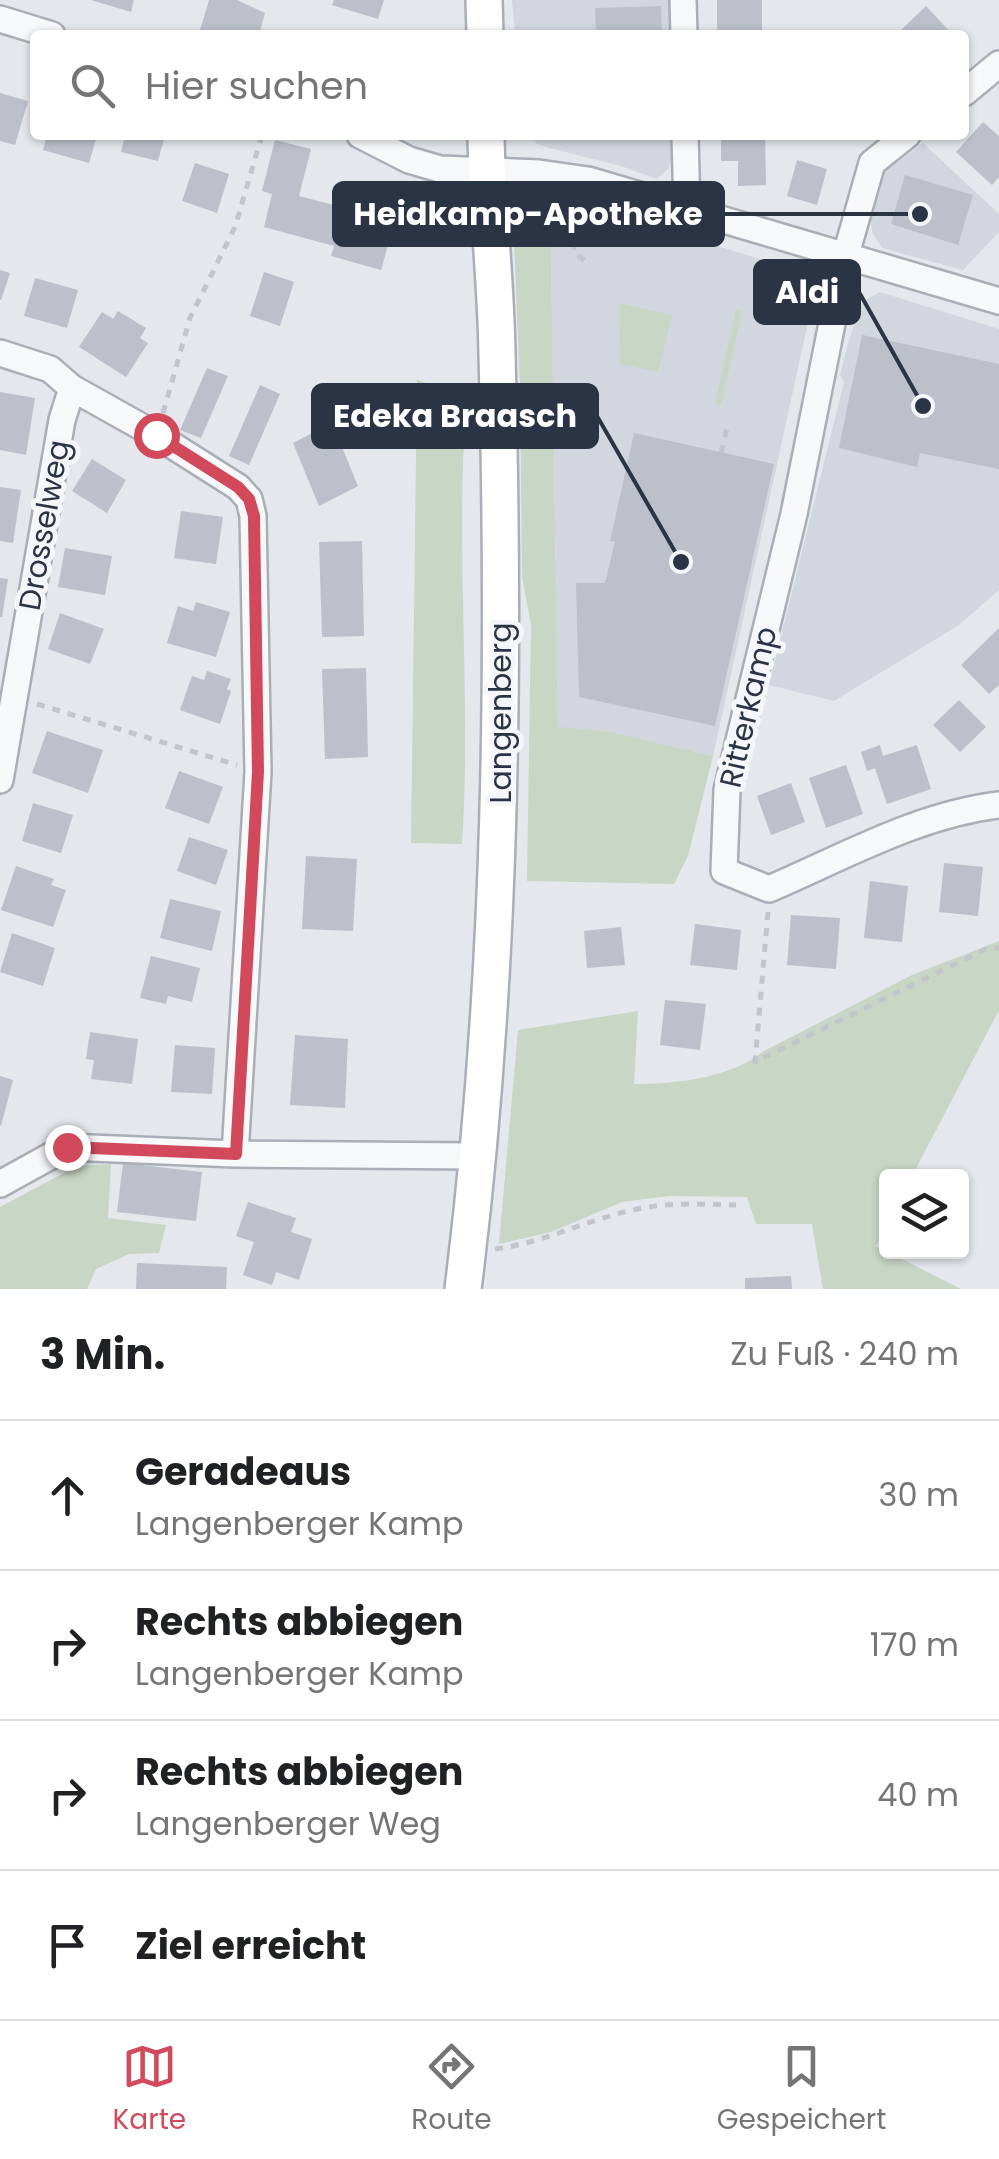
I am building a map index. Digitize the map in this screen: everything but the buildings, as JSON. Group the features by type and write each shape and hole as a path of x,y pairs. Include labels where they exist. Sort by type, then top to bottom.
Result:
{"main road":[{"path":"484,0 484,30"},
{"name":"Langenberg","path":"463,1289 499,827 502,668 498,349 486,140"}],"street":[{"path":"683,0 684,30"},
{"path":"0,19 36,30"},
{"path":"969,90 999,64"},
{"path":"370,140 409,160 440,169 539,173 588,180 999,301"},
{"path":"685,140 687,210"},
{"path":"845,258 872,163 902,140"},
{"name":"Ritterkamp","path":"769,889 724,871 727,790 794,514 845,258"},
{"path":"0,353 50,368 72,388 156,435 238,487 249,499 254,516 258,772 236,1154"},
{"name":"Drosselweg","path":"0,780 62,420 72,388"},
{"path":"769,889 924,821 999,805"},
{"path":"0,1184 67,1147 236,1154 476,1156"}],"path":[{"path":"156,435 190,318 235,227 261,140"},
{"path":"486,173 547,222 578,230 573,251 586,262"},
{"path":"721,453 728,424"},
{"path":"14,698 258,772"},
{"path":"769,889 755,1062 986,949 999,948"},
{"path":"468,1253 529,1245 629,1210 666,1203 736,1204"}],"shaded area":[{"path":"512,0 669,0 670,30 515,30"},
{"path":"534,140 672,140 673,156 668,169 657,179"},
{"path":"923,143 999,214 999,232 963,270 882,248 872,232 871,217 883,173"},
{"path":"560,200 579,201 803,272 813,284 814,295 713,756 612,732 558,728 551,253 548,231 527,232 543,205"},
{"path":"880,292 999,329 999,590 959,625 834,701 769,685 844,382 840,375 848,343 862,302"}],"green space":[{"path":"548,231 558,727 612,732 713,756 688,856 674,884 527,881 531,624 522,577 514,241 526,239 527,232"},
{"path":"619,303 672,315 658,372 620,364"},
{"path":"736,309 742,311 721,405 715,404"},
{"path":"417,380 467,396 462,508 462,844 411,843"},
{"path":"999,941 999,1010 916,1169 879,1169 879,1259 902,1259 961,1289 823,1289 812,1224 756,1224 747,1197 669,1196 622,1202 551,1232 499,1244 518,1030 638,1011 634,1084 667,1083 736,1068 912,975"},
{"path":"111,1164 108,1218 166,1225 159,1253 129,1254 96,1269 87,1289 0,1289 0,1207 77,1166"}],"place":[{"name":"Heidkamp-Apotheke","path":"920,214"},
{"name":"Aldi","path":"923,406"},
{"name":"Edeka Braasch","path":"681,562"}],"route":[{"path":"67,1147 236,1154 258,772 254,516 249,499 238,487 156,435"}]}
